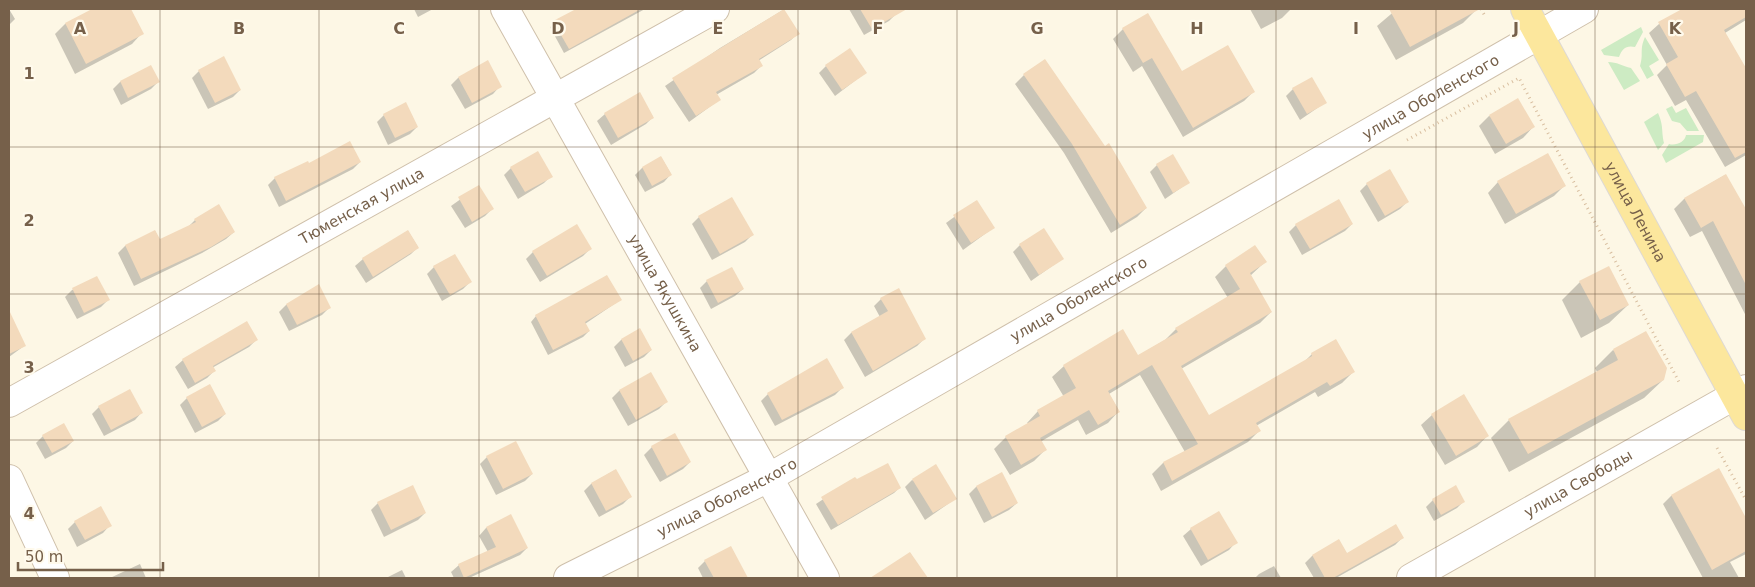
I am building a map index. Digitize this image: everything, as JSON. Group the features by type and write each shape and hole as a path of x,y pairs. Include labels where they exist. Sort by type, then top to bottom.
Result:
{"main road":[{"name":"улица Ленина","path":"1525,9 1742,400"}],"street":[{"name":"улица Якушкина","path":"505,9 825,578"},
{"name":"Тюменская улица","path":"9,403 715,9"},
{"name":"улица Оболенского","path":"568,578 768,478 1584,9"},
{"name":"улица Свободы","path":"1411,578 1742,400"},
{"path":"9,479 55,578"}],"path":[{"path":"1481,9 1485,16"},
{"path":"1519,78 1679,382"},
{"path":"1717,448 1746,500"}],"green space":[{"path":"1641,27 1643,32 1635,47 1625,48 1619,57 1604,55 1601,50"},
{"path":"1645,37 1659,60 1649,66 1654,75 1647,79 1640,66"},
{"path":"1608,62 1631,68 1640,81 1624,90"},
{"path":"1672,106 1676,113 1686,108 1699,131 1687,131 1680,123 1672,121 1666,109"},
{"path":"1658,113 1662,125 1664,143 1658,150 1644,122"},
{"path":"1686,135 1704,135 1703,142 1666,163 1662,155 1669,144 1680,143"}],"building":[{"path":"92,9 131,9 144,34 86,64 65,23"},
{"path":"576,9 641,9 569,49 553,21"},
{"path":"784,9 800,34 759,59 763,66 716,92 721,100 696,116 672,78"},
{"path":"860,9 907,9 872,29"},
{"path":"1389,9 1480,9 1410,47"},
{"path":"1682,9 1746,9 1746,17 1724,30 1746,68 1746,152 1735,158 1696,91 1685,97 1666,64 1678,57 1658,22"},
{"path":"1148,13 1182,71 1228,45 1255,92 1193,128 1152,58 1143,63 1122,28"},
{"path":"850,48 867,73 842,90 825,65"},
{"path":"224,56 241,90 215,103 198,70"},
{"path":"1045,59 1105,146 1109,143 1147,208 1120,225 1072,144 1023,74"},
{"path":"488,60 502,87 472,103 458,77"},
{"path":"151,65 160,82 128,98 120,81"},
{"path":"1312,77 1327,103 1307,114 1292,88"},
{"path":"640,92 654,118 618,138 604,113"},
{"path":"1518,98 1535,127 1506,144 1489,115"},
{"path":"406,102 418,127 395,138 383,114"},
{"path":"350,141 361,162 286,201 274,177 308,161 309,163"},
{"path":"538,151 553,177 525,192 510,167"},
{"path":"1548,153 1566,186 1516,214 1497,181"},
{"path":"1173,154 1190,183 1173,193 1156,164"},
{"path":"661,156 672,175 652,186 642,167"},
{"path":"1390,169 1409,202 1385,216 1366,183"},
{"path":"1726,174 1746,209 1746,285 1713,221 1701,228 1684,198"},
{"path":"479,185 494,209 472,222 458,197"},
{"path":"732,197 754,235 720,254 698,216"},
{"path":"1339,199 1353,224 1310,249 1295,224"},
{"path":"977,200 995,228 971,243 953,215"},
{"path":"219,204 235,232 211,247 141,279 125,245 155,230 160,239 196,222 194,219"},
{"path":"577,224 592,249 547,276 532,251"},
{"path":"1044,228 1064,259 1039,275 1019,244"},
{"path":"408,230 419,248 373,277 362,258"},
{"path":"1255,245 1267,262 1250,273 1272,312 1181,366 1209,415 1312,356 1311,353 1336,339 1355,372 1330,386 1327,382 1256,423 1261,431 1172,481 1163,462 1198,444 1152,365 1108,391 1120,412 1098,425 1089,410 1040,438 1047,450 1021,465 1005,436 1040,416 1037,410 1076,388 1063,365 1123,329 1138,355 1178,332 1175,328 1240,289 1225,265"},
{"path":"455,254 472,282 450,295 433,266"},
{"path":"1609,266 1629,305 1600,320 1579,281"},
{"path":"732,267 744,289 718,303 706,280"},
{"path":"607,275 622,300 585,322 590,331 553,350 535,315"},
{"path":"97,276 110,300 84,313 72,288"},
{"path":"319,284 331,308 297,325 286,304"},
{"path":"899,288 926,339 873,371 851,332 888,311 880,298"},
{"path":"9,310 26,346 9,354"},
{"path":"247,321 258,340 213,366 216,371 195,383 182,359"},
{"path":"640,328 652,350 633,361 621,339"},
{"path":"1646,331 1667,368 1664,380 1528,454 1508,419 1618,360 1613,349"},
{"path":"827,358 844,388 782,420 767,393"},
{"path":"651,372 668,402 636,420 619,390"},
{"path":"210,384 226,414 202,427 186,397"},
{"path":"130,389 143,413 111,430 98,406"},
{"path":"1464,394 1489,436 1456,456 1431,414"},
{"path":"64,423 74,441 52,453 42,435"},
{"path":"675,433 691,462 667,476 651,446"},
{"path":"516,441 533,474 503,489 486,456"},
{"path":"888,463 901,488 838,525 821,497 855,477 857,479"},
{"path":"936,464 957,499 933,513 912,479"},
{"path":"1719,468 1746,518 1746,551 1712,570 1671,495"},
{"path":"616,469 632,497 606,511 591,483"},
{"path":"1002,472 1018,503 992,517 976,486"},
{"path":"413,485 426,513 391,530 377,502"},
{"path":"1456,485 1465,502 1441,515 1432,499"},
{"path":"101,506 112,526 85,540 74,521"},
{"path":"1219,511 1238,543 1208,560 1190,528"},
{"path":"511,514 528,548 464,578 458,564 496,547 486,527"},
{"path":"1396,524 1404,538 1333,578 1325,578 1312,555 1339,539 1347,553"},
{"path":"731,546 748,578 714,578 704,560"},
{"path":"910,552 928,578 870,578"}]}
